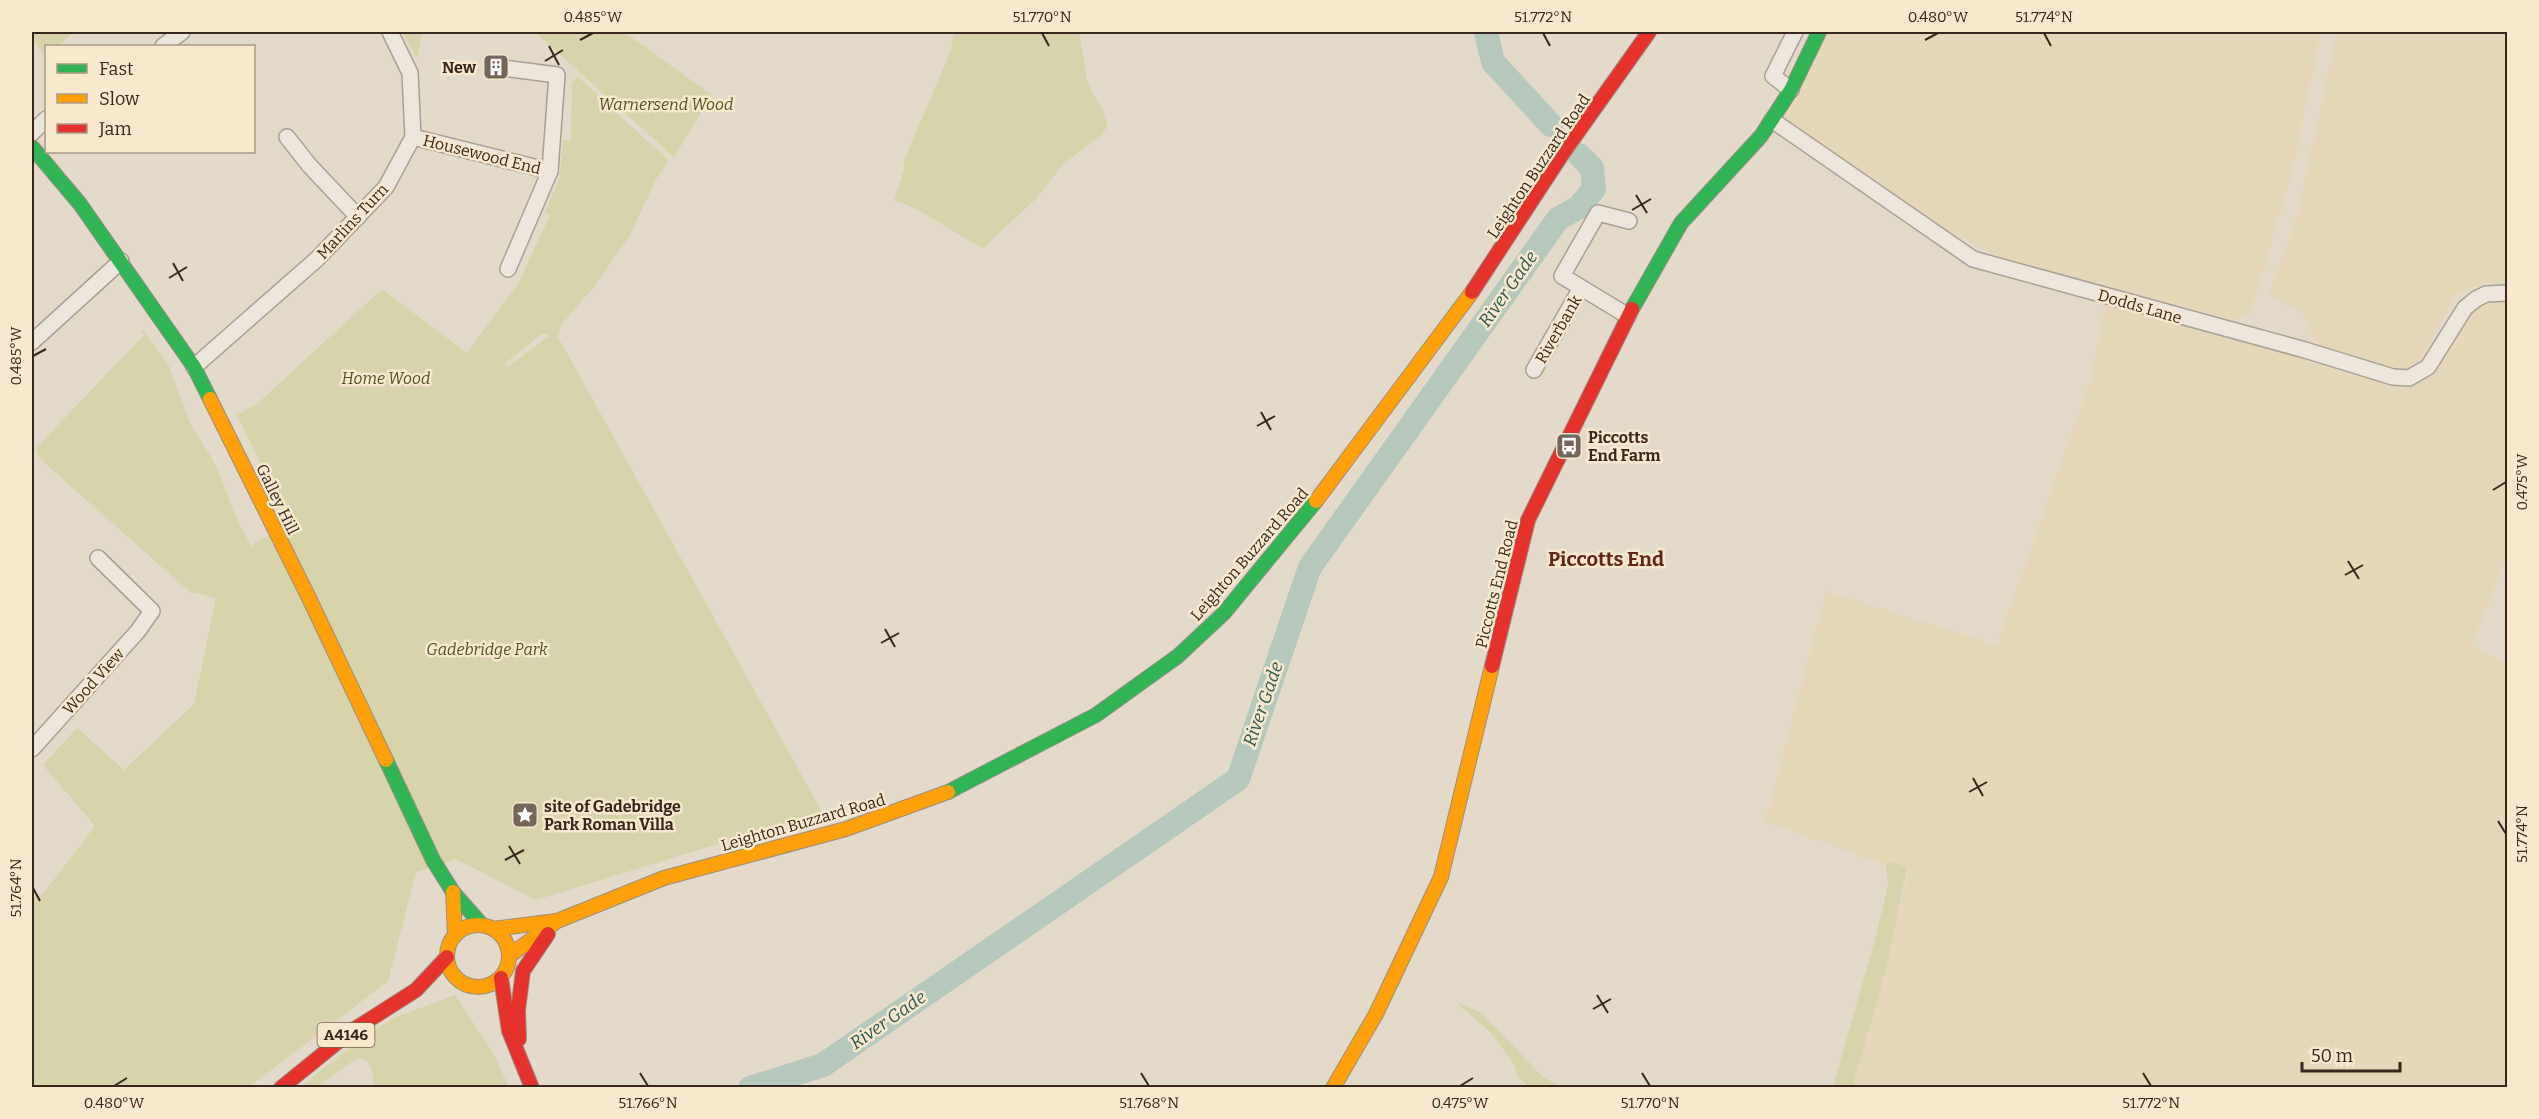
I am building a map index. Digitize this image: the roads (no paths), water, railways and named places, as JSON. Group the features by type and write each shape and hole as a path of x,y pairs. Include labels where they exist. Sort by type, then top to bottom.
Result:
{"main road":[{"name":"Leighton Buzzard Road","path":"509,956 557,921 664,879 846,830 952,791 1096,715 1178,656 1224,612 1286,541 1351,456 1490,268 1563,153 1649,32"},
{"name":"Piccotts End Road","path":"1333,1088 1376,1014 1441,877 1528,520 1628,316 1681,223 1761,136 1791,90 1819,32"},
{"name":"Galley Hill","path":"32,147 80,204 195,367 308,596 433,860 453,892 488,927"},
{"name":"Galley Hill","path":"453,892 455,935"},
{"name":"Leighton Buzzard Road","path":"488,927 557,921"},
{"path":"521,1061 518,1010 523,972 557,921"},
{"path":"466,984 492,984 501,978 507,967 508,946 502,936 488,927 470,926 455,935 449,946 447,957 450,969 466,984 489,1003 509,1031"},
{"name":"A4146","path":"281,1088 350,1032 416,990 447,957"},
{"path":"501,978 509,1031 532,1088"},
{"name":"A4146","path":"416,990 466,984"}],"street":[{"path":"164,45 182,32"},
{"path":"390,32 410,73 413,137"},
{"path":"1791,90 1773,76 1795,32"},
{"name":"Housewood End","path":"503,68 557,75 550,171 508,269"},
{"path":"32,133 45,120"},
{"name":"Dodds Lane","path":"1772,120 1973,259 2305,350 2393,377 2409,378 2428,367 2465,308 2476,299 2486,294 2508,293"},
{"path":"287,137 309,165 358,217"},
{"name":"Housewood End","path":"413,137 550,171"},
{"name":"Marlins Turn","path":"195,367 317,259 387,187 413,137"},
{"name":"Riverbank","path":"1628,316 1562,276 1598,213 1629,221"},
{"path":"32,342 121,261"},
{"name":"Riverbank","path":"1534,370 1581,288"},
{"name":"Wood View","path":"32,748 138,631 152,611 98,558"}],"waterway":[{"name":"River Gade","path":"1486,32 1493,62 1551,125"},
{"name":"River Gade","path":"750,1088 823,1065 1238,779 1310,567 1558,219 1579,207 1594,189 1592,168 1579,155"}],"place":[{"name":"New","path":"496,67"},
{"name":"Piccotts End Farm","path":"1569,446"},
{"name":"site of Gadebridge Park Roman Villa","path":"525,815"}],"district":[{"name":"Piccotts End","path":"1606,559"}],"park label":[{"name":"Warnersend Wood","path":"666,104"},
{"name":"Home Wood","path":"386,378"},
{"name":"Gadebridge Park","path":"487,649"}]}
